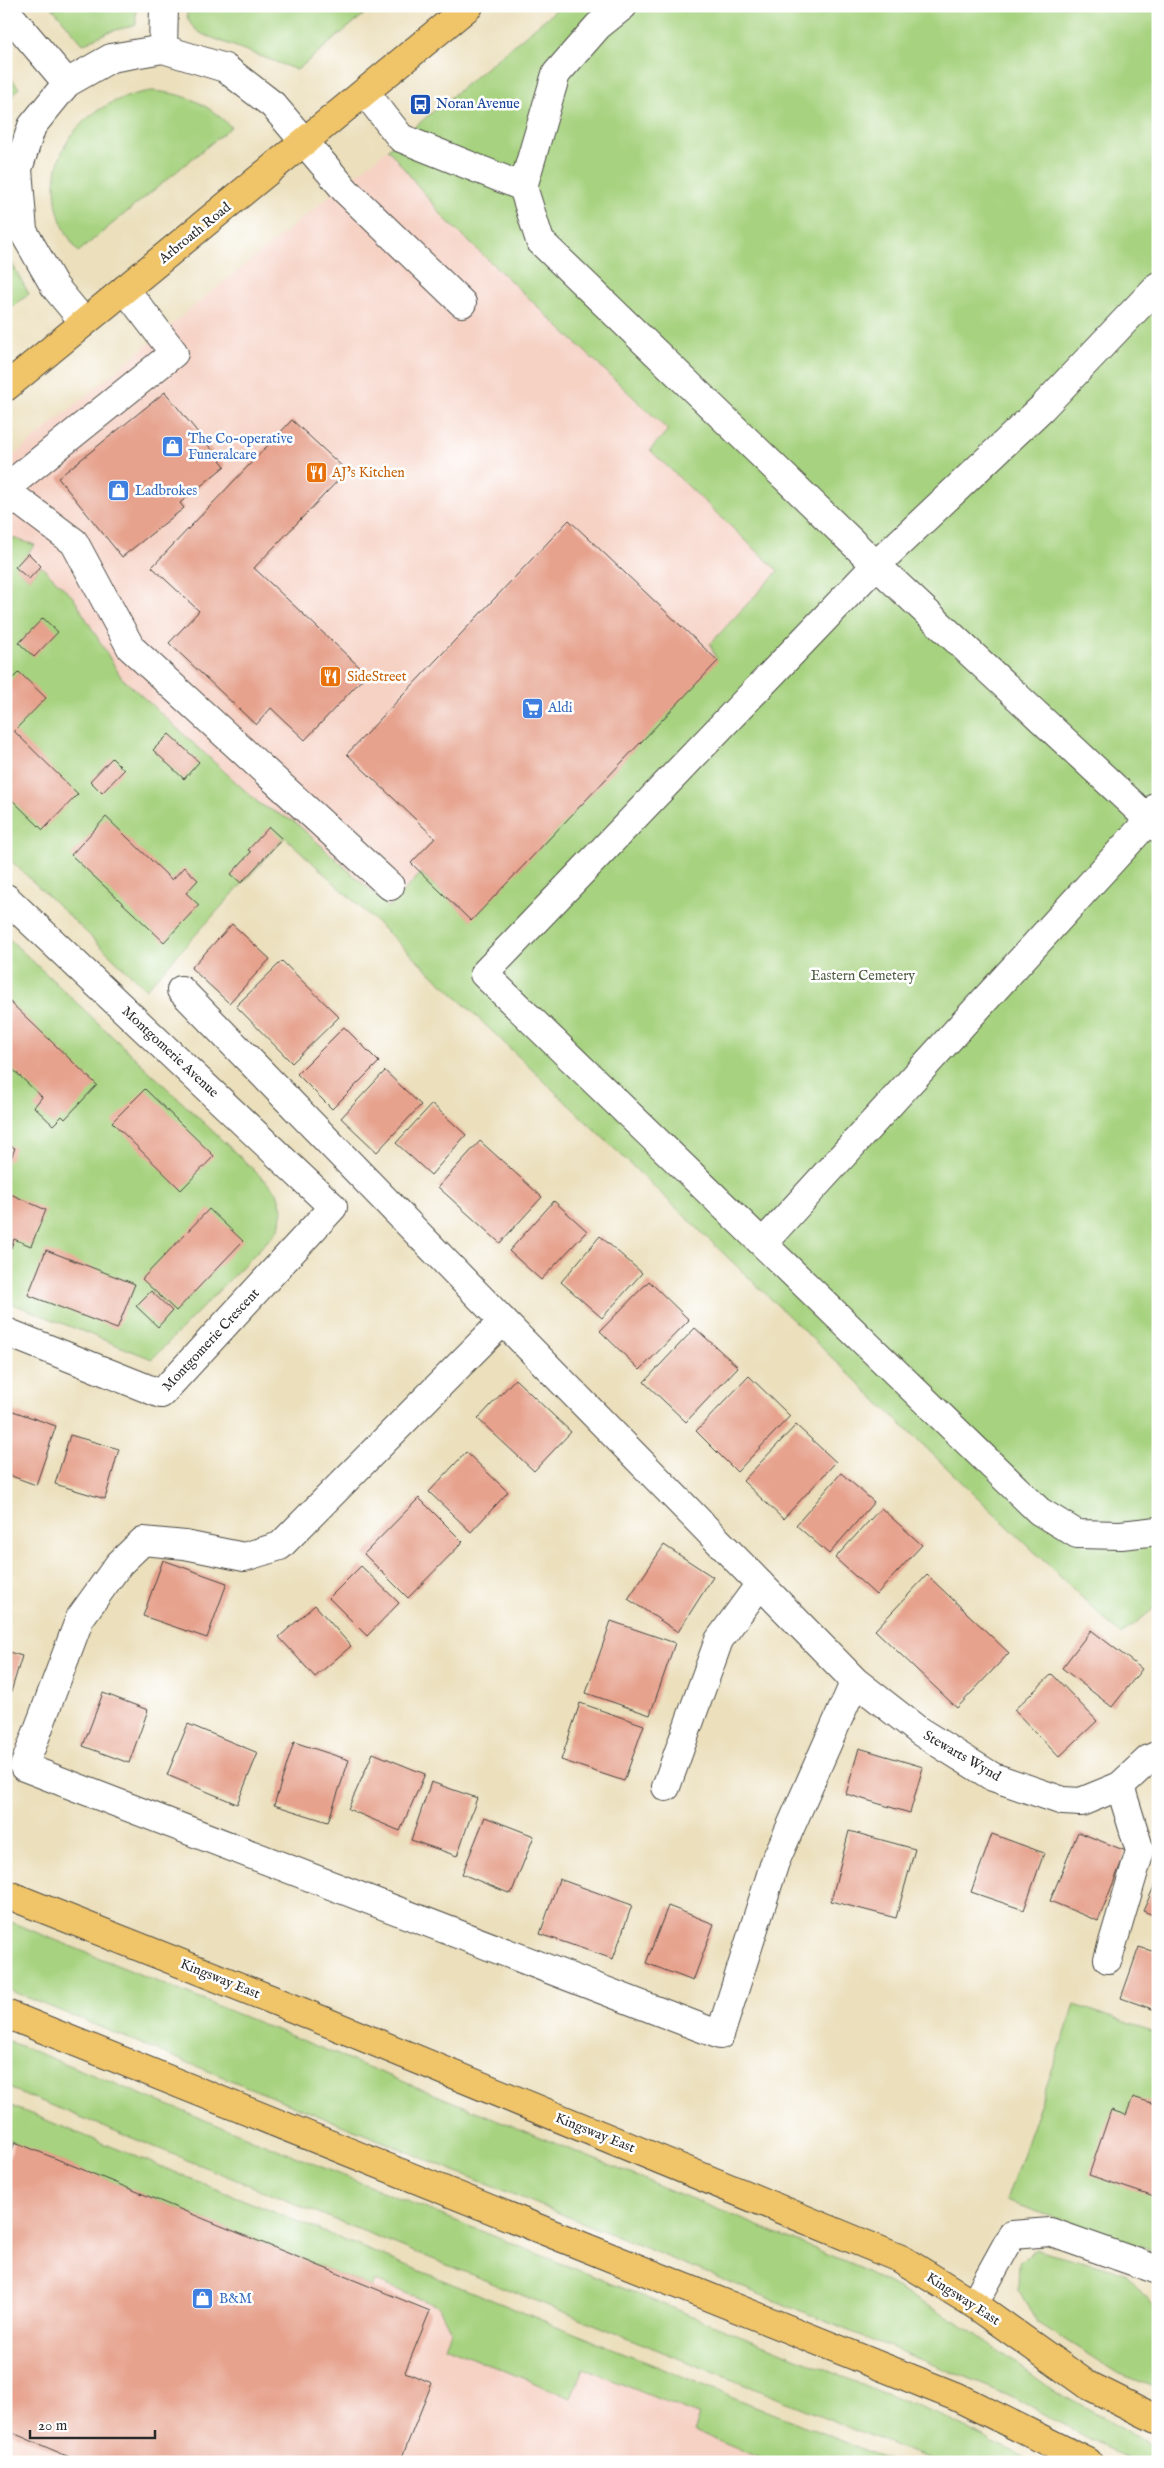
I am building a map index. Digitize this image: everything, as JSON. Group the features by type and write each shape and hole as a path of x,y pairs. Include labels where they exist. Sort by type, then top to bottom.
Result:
{"main road":[{"name":"Arbroath Road","path":"6,387 469,6"},
{"name":"Kingsway East","path":"6,1894 282,2004 892,2255 974,2304 1086,2384 1158,2420"},
{"path":"6,2014 957,2397 1088,2462"}],"street":[{"path":"163,49 164,6"},
{"path":"623,6 598,26 556,74 523,187 540,241 876,565 1155,818 762,1244"},
{"path":"6,11 67,83"},
{"path":"84,322 54,286 23,231 12,168 32,126 67,83 111,58 163,49 225,68 273,106 346,191 462,303"},
{"path":"365,92 401,138 523,187"},
{"path":"1158,286 1042,408 876,565 484,974 1039,1511 1077,1534 1120,1535 1158,1532"},
{"path":"125,289 174,353 6,490 74,542 131,648 390,886"},
{"name":"Montgomerie Avenue","path":"6,898 333,1207"},
{"name":"Stewarts Wynd","path":"182,990 855,1681 919,1731 993,1777 1063,1801 1080,1802 1120,1786 1149,1759 1158,1755"},
{"name":"Montgomerie Crescent","path":"6,1332 161,1394 333,1207"},
{"path":"503,1320 280,1546 244,1557 186,1546 143,1541 119,1564 80,1618 15,1764 720,2035 775,1862 855,1681"},
{"path":"666,1787 719,1640 760,1584"},
{"path":"1108,1959 1140,1851 1120,1786"},
{"path":"974,2304 1012,2235 1050,2232 1158,2270"}],"shaded area":[{"path":"388,149 836,575 446,987 6,578 6,462"},
{"name":"B&M","path":"6,2104 894,2462 6,2462"}],"green space":[{"path":"51,6 136,6 136,25 108,32 83,44"},
{"path":"186,6 374,6 297,70 202,34 190,23"},
{"name":"Eastern Cemetery","path":"561,6 1158,6 1158,1605 1121,1635 446,987 285,837 146,989 6,856 6,536 35,545 16,567 29,579 41,566 73,597 121,677 261,805 295,822 389,907 421,873 471,920 717,661 710,644 778,571 650,450 668,430 445,219 388,149"},
{"path":"6,72 19,88 6,104"},
{"path":"152,91 175,94 204,105 231,127 78,252 68,236 57,207 55,184 58,163 66,144 92,114 130,96"},
{"path":"6,253 29,294 6,312"},
{"path":"6,936 277,1192 282,1209 279,1229 152,1359 6,1301"},
{"path":"6,1920 852,2264 960,2323 1053,2390 1158,2449 1158,2462 1133,2462 1008,2395 6,1989"},
{"path":"1075,2005 1158,2033 1158,2253 1006,2201"},
{"path":"6,2040 948,2419 1033,2462 939,2462 916,2454 6,2087"},
{"path":"6,2104 894,2462 769,2462 694,2431 700,2416 583,2368 571,2398 445,2346 451,2331 439,2307 374,2280 371,2287 6,2139"},
{"path":"1036,2249 1125,2273 1158,2312 1158,2388 1119,2374 1037,2322 1018,2289 1019,2262"}],"building":[{"path":"165,392 225,466 180,503 184,508 122,557 58,478"},
{"path":"292,420 347,471 254,568 367,674 305,740 271,708 256,725 169,643 199,611 152,567"},
{"name":"Aldi","path":"569,520 718,661 471,921 411,863 435,838 347,754"},
{"path":"28,553 41,566 29,579 15,567"},
{"path":"43,618 58,632 34,657 19,643"},
{"path":"19,672 46,698 14,731 78,794 43,830 6,794 6,685"},
{"path":"169,734 199,762 184,779 153,750"},
{"path":"112,758 124,770 102,793 90,781"},
{"path":"106,817 172,880 184,867 198,880 186,893 199,905 164,942 71,855"},
{"path":"269,827 282,839 241,883 231,874 251,852 248,850"},
{"path":"232,924 270,959 229,1003 191,968"},
{"path":"282,961 339,1017 292,1063 236,1006"},
{"path":"9,1001 97,1085 65,1119 62,1116 53,1125 34,1107 42,1097 6,1063 6,1004"},
{"path":"344,1027 379,1062 332,1109 297,1074"},
{"path":"385,1071 421,1105 377,1152 341,1118"},
{"path":"145,1089 214,1156 181,1190 112,1122"},
{"path":"432,1104 466,1135 431,1175 396,1143"},
{"path":"480,1141 542,1197 500,1243 438,1187"},
{"path":"6,1144 15,1148 10,1161 6,1159"},
{"path":"6,1192 46,1210 31,1246 14,1239 11,1248 6,1246"},
{"path":"554,1201 587,1231 541,1280 509,1251"},
{"path":"209,1209 243,1241 176,1311 142,1279"},
{"path":"600,1236 642,1273 602,1318 561,1282"},
{"path":"46,1250 135,1284 117,1329 28,1295"},
{"path":"649,1281 689,1320 640,1370 600,1331"},
{"path":"151,1291 172,1311 158,1327 136,1306"},
{"path":"695,1328 738,1367 686,1422 644,1382"},
{"path":"749,1376 790,1416 737,1472 696,1431"},
{"path":"515,1379 571,1432 534,1471 478,1419"},
{"path":"13,1411 56,1426 36,1485 6,1474 6,1431"},
{"path":"796,1425 836,1462 783,1519 743,1481"},
{"path":"70,1435 119,1449 105,1499 55,1484"},
{"path":"466,1452 508,1492 471,1532 429,1492"},
{"path":"841,1473 874,1502 829,1554 796,1525"},
{"path":"419,1498 463,1542 408,1598 364,1554"},
{"path":"881,1508 922,1545 876,1595 835,1558"},
{"path":"664,1545 713,1577 678,1632 628,1599"},
{"path":"163,1560 227,1583 207,1638 143,1616"},
{"path":"361,1566 399,1603 367,1636 329,1598"},
{"path":"927,1575 1009,1653 957,1708 875,1630"},
{"path":"315,1605 351,1646 315,1677 279,1637"},
{"path":"611,1621 675,1643 650,1715 586,1693"},
{"path":"1091,1630 1142,1669 1112,1707 1062,1668"},
{"path":"6,1651 22,1656 7,1705 6,1705"},
{"path":"1052,1674 1097,1721 1059,1757 1014,1710"},
{"path":"103,1693 148,1710 129,1763 83,1746"},
{"path":"580,1703 644,1725 624,1781 561,1760"},
{"path":"188,1724 258,1753 237,1804 167,1775"},
{"path":"294,1742 349,1760 328,1822 274,1805"},
{"path":"859,1748 923,1767 910,1813 846,1794"},
{"path":"373,1753 425,1774 400,1831 348,1809"},
{"path":"431,1782 477,1798 457,1856 411,1840"},
{"path":"485,1817 534,1836 511,1894 462,1874"},
{"path":"849,1831 915,1849 896,1918 831,1901"},
{"path":"1078,1832 1126,1851 1098,1921 1050,1901"},
{"path":"992,1834 1044,1853 1024,1910 971,1892"},
{"path":"1158,1878 1158,1917 1143,1911"},
{"path":"559,1879 632,1905 613,1959 540,1934"},
{"path":"668,1906 714,1924 693,1981 646,1963"},
{"path":"1139,1947 1158,1953 1158,2011 1121,1998"},
{"path":"1133,2097 1158,2105 1158,2192 1155,2191 1154,2197 1089,2175 1111,2110 1126,2115"},
{"name":"B&M","path":"15,2142 430,2311 405,2372 432,2383 400,2462 81,2462 6,2430 6,2165"}],"place":[{"name":"Noran Avenue","path":"420,104"},
{"name":"The Co-operative Funeralcare","path":"172,447"},
{"name":"AJ’s Kitchen","path":"316,473"},
{"name":"Ladbrokes","path":"119,491"},
{"name":"SideStreet","path":"331,677"},
{"name":"Aldi","path":"532,708"},
{"name":"B&M","path":"203,2299"}]}
